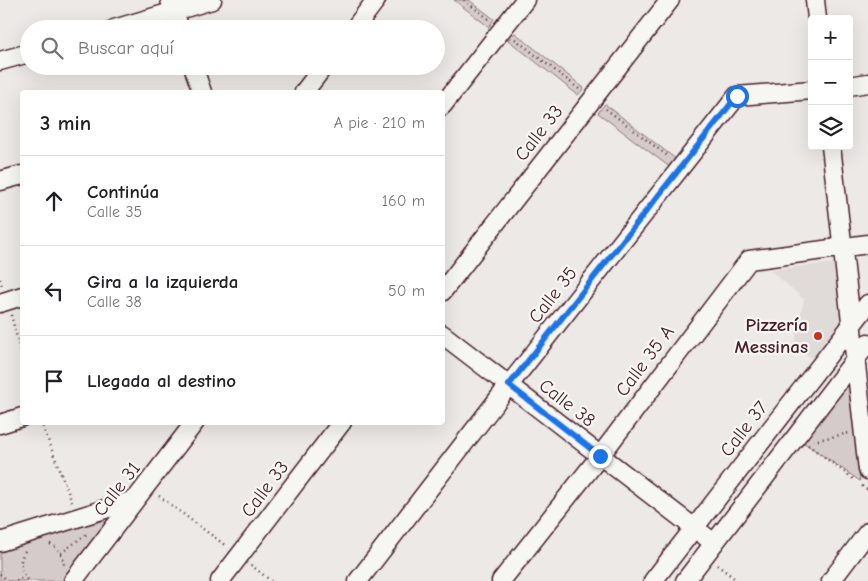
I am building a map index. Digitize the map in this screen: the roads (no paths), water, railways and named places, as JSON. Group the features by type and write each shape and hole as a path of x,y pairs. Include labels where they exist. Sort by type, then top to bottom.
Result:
{"street":[{"path":"137,20 172,6 212,0"},
{"path":"361,20 376,0"},
{"path":"445,102 525,0"},
{"name":"Calle 33","path":"445,288 670,0"},
{"path":"815,0 817,15"},
{"path":"172,6 177,20"},
{"path":"0,61 20,55"},
{"path":"196,75 201,90"},
{"path":"306,90 317,75"},
{"path":"853,85 868,83"},
{"name":"Calle 35","path":"358,581 509,385 737,96 808,90"},
{"path":"831,150 868,470"},
{"path":"0,181 20,176"},
{"name":"Calle 35 A","path":"501,581 600,456 749,260 868,244"},
{"name":"Calle 37","path":"653,581 868,304"},
{"name":"Calle 38","path":"445,336 694,528 709,549"},
{"path":"685,581 868,343"},
{"path":"0,424 20,418"},
{"name":"Calle 31","path":"68,576 134,500 193,425"},
{"name":"Calle 33","path":"220,581 340,425"},
{"path":"0,542 134,500"},
{"path":"831,581 868,532"}],"place":[{"name":"Pizzería Messinas","path":"818,336"}]}
